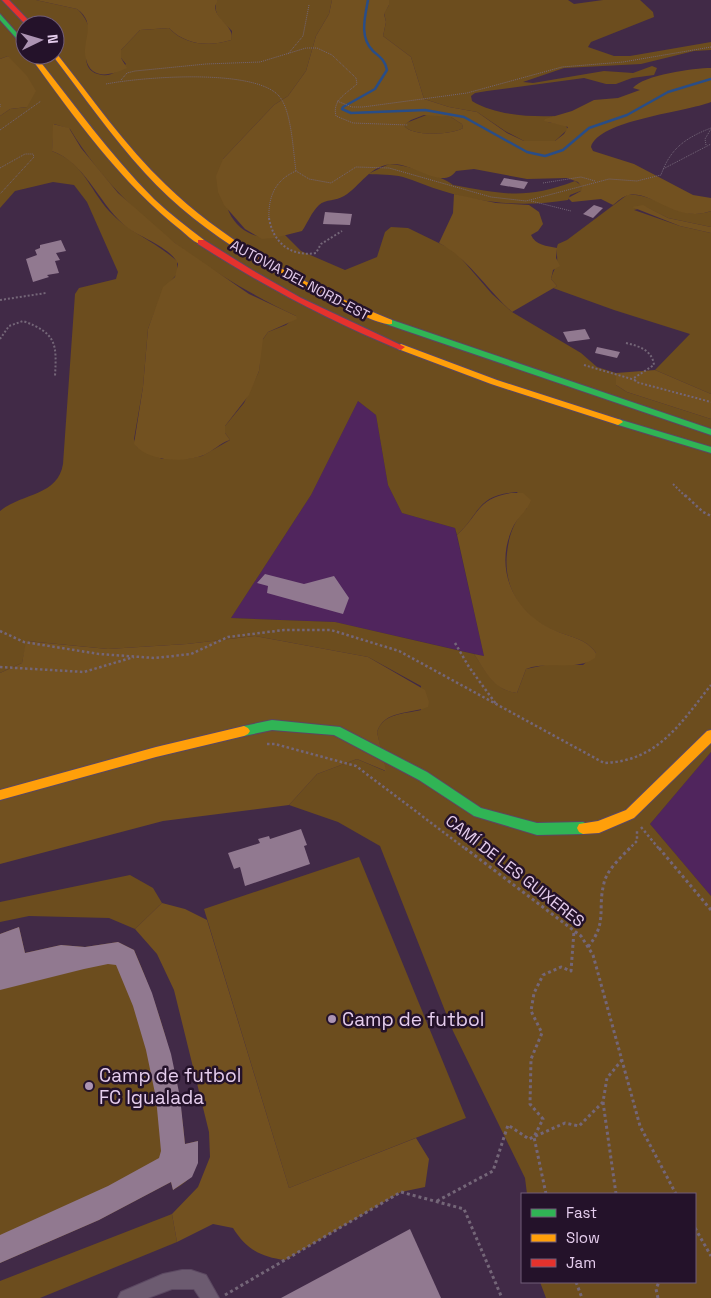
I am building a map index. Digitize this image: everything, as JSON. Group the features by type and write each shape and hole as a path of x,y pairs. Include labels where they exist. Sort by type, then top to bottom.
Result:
{"main road":[{"path":"5,0 20,15"},
{"path":"0,16 15,34"},
{"name":"AUTOVIA DEL NORD-EST","path":"40,65 128,179 181,227 247,272 336,320 384,341 568,406 711,450"},
{"name":"AUTOVIA DEL NORD-EST","path":"62,65 106,124 158,183 210,227 269,265 344,303 418,333 711,432"},
{"path":"0,795 156,752 272,724 336,730 423,776 478,812 537,829 599,828 630,814 711,735"}],"street":[{"path":"127,1298 175,1278 193,1278 200,1281 210,1298"}],"path":[{"path":"287,55 302,40 306,31 305,20 309,5"},
{"path":"337,101 352,107 362,107 431,98 484,89 562,67 623,62 711,47"},
{"path":"121,80 122,76 135,71 206,64 260,62 311,48 326,51 356,78 357,84 337,101 334,107 334,114 353,123 408,125"},
{"path":"106,84 121,80 160,76 253,82 269,88 279,96 286,115 296,170 309,179 331,184 356,167 389,168 491,197 530,200 571,210"},
{"path":"0,130 42,101"},
{"path":"530,200 609,179 639,180 661,175 668,155 682,141 711,129"},
{"path":"706,145 705,138 711,129"},
{"path":"663,169 673,167 700,146 711,144"},
{"path":"0,168 25,154 33,154 34,157 0,194"},
{"path":"296,170 281,178 270,194 267,210 271,229 280,242 296,254 308,256 316,253 321,244 342,231"},
{"path":"543,183 581,177 596,182"},
{"path":"0,300 46,293"},
{"path":"0,339 9,326 23,321 50,333 57,346 55,376"},
{"path":"626,342 649,352 654,359 654,365 634,378 635,380"},
{"path":"584,365 711,402"},
{"path":"673,484 703,512 711,516"},
{"path":"0,631 24,642 99,654 163,658 184,655 228,637 284,630 331,630 399,652 604,763 612,764 628,762 641,757 663,744 711,686"},
{"path":"455,642 469,667 497,705"},
{"path":"0,667 84,672 136,657"},
{"name":"CAMÍ DE LES GUIXERES","path":"266,744 276,744 356,766 574,931 593,955 640,1126 675,1193"},
{"path":"588,947 599,933 604,882 617,862 637,841 636,821 711,910"},
{"path":"546,1193 534,1137 543,1119 530,1104 531,1059 542,1033 531,1011 534,993 543,975 561,967 571,972 574,931"},
{"path":"616,1193 603,1102 605,1079 610,1070 622,1060"},
{"path":"435,1201 493,1171 508,1125 529,1139 565,1123 578,1126 603,1102"},
{"path":"219,1298 402,1192 464,1209 502,1298"},
{"path":"696,1230 711,1256"},
{"path":"576,1283 582,1298"},
{"path":"658,1283 656,1289 658,1298"}],"shaded area":[{"path":"0,0 36,0 77,9 88,25 86,60 88,66 91,71 106,75 117,71 126,64 121,58 121,50 140,30 169,28 182,38 206,44 231,40 232,31 217,15 215,7 218,0 332,0 329,14 316,36 306,71 288,96 274,105 223,159 227,207 233,220 246,231 260,237 276,237 284,234 301,251 345,270 377,257 385,232 391,227 408,228 449,248 460,257 492,294 512,312 581,353 597,367 616,373 616,385 627,392 711,419 711,752 650,824 711,896 711,1298 546,1298 540,1283 696,1283 696,1193 527,1193 525,1178 453,1031 380,846 338,822 289,805 317,774 357,759 385,771 377,732 384,721 395,715 421,710 421,686 368,657 255,636 187,644 108,649 27,641 22,663 0,673 0,511 47,488 60,474 63,464 75,294 79,288 116,279 118,272 87,202 74,185 53,182 15,191 0,208 0,116 10,109 27,107 8,56 0,59","holes":["54,124 70,129 91,160 114,188 169,239 231,281 296,316 286,325 268,332 261,342 259,371 244,403 225,426 225,433 230,440 202,456 186,459 162,459 137,447 134,439 143,387 148,329 163,290 177,274 177,261 117,219 102,202 79,169 63,156 52,151","358,401 376,415 388,485 402,513 455,528 457,535 486,501 504,494 517,492 527,508 515,523 508,546 507,565 511,589 516,599 532,617 553,630 577,638 592,648 596,653 583,665 545,665 526,669 517,693 496,684 474,654 335,622 231,618 311,495"]},
{"path":"36,0 218,0 215,6 216,11 232,35 231,40 206,44 182,38 169,28 140,30 121,50 121,58 127,68 109,74 97,73 92,71 86,59 85,46 88,27 83,15 77,9"},
{"path":"332,0 389,0 389,5 384,14 386,22 383,36 411,57 424,99 449,107 477,112 507,133 524,141 555,141 564,134 568,127 544,121 545,119 572,111 594,100 618,98 640,90 633,88 647,79 681,71 711,68 711,102 645,118 609,130 597,138 591,147 593,151 634,164 693,195 711,198 711,211 699,214 687,213 637,195 625,196 613,205 601,199 572,202 568,198 581,191 582,187 578,182 567,178 527,179 474,169 456,171 451,176 444,178 394,164 378,168 344,196 319,205 302,231 262,239 245,229 224,205 218,192 216,176 223,159 274,105 288,96 306,71 316,36 329,14","holes":["424,115 451,117 462,124 463,128 432,134 414,132 404,125"]},
{"path":"389,0 568,0 574,4 603,0 640,0 653,12 654,17 591,42 588,47 614,56 630,56 711,42 711,50 694,51 641,64 564,68 523,82 533,83 604,71 633,73 652,66 657,68 654,75 632,78 616,84 606,84 584,78 487,91 475,93 471,96 472,101 481,106 501,112 534,116 555,116 548,122 565,125 568,129 555,141 524,141 477,112 449,107 424,99 411,57 383,36 386,22 384,13 389,5"},
{"path":"8,56 27,76 36,91 27,107 10,109 0,116 0,59"},
{"path":"429,114 451,117 462,124 463,128 432,134 414,132 404,125"},
{"path":"53,124 69,128 81,148 118,193 175,243 249,294 296,316 297,319 268,332 263,339 259,371 249,395 225,426 225,433 230,440 204,455 177,460 157,458 140,450 134,444 143,387 148,329 163,287 175,277 178,264 168,252 123,224 82,173 73,164 52,151"},
{"path":"389,164 422,171 453,185 500,193 542,191 575,181 581,185 583,190 570,195 568,200 552,202 521,204 474,199 403,177 368,174"},
{"path":"454,194 496,203 529,205 539,212 543,224 538,231 531,235 538,243 557,248 556,258 560,266 553,270 551,279 557,286 512,312 459,257 439,243 453,213"},
{"path":"627,195 638,195 689,213 699,214 711,211 711,227 668,218 646,207 634,210 680,226 711,233 711,394 655,370 690,334 553,288 557,286 551,279 557,262 558,244 567,240"},
{"path":"643,205 668,218 711,227 711,233 680,226 632,207"},
{"path":"655,370 711,394 711,419 627,392 616,385 616,373"},
{"path":"358,401 376,415 388,485 402,513 455,528 484,656 335,622 231,618 311,495"},
{"path":"523,493 531,500 514,525 505,556 510,586 517,600 539,622 582,641 596,653 595,658 579,664 543,665 526,669 517,693 496,684 474,654 484,656 457,535 485,503 500,495"},
{"path":"255,636 368,657 425,690 429,702 428,707 391,716 380,725 377,732 386,771 357,759 317,774 289,805 163,821 0,864 0,673 22,663 26,641 108,649 187,644"},
{"path":"711,752 711,896 650,824"},
{"name":"Camp de futbol","path":"359,857 466,1118 289,1188 204,909"},
{"path":"130,875 153,888 162,903 135,929 109,918 29,916 0,922 0,902"},
{"path":"162,903 185,909 207,920 289,1188 416,1138 429,1159 425,1187 401,1192 285,1260 269,1257 255,1251 243,1241 233,1228 213,1224 177,1242 172,1214 198,1187 210,1157 209,1132 174,990 157,954 135,929"},
{"name":"Camp de futbol FC Igualada","path":"19,927 25,953 61,945 85,947 118,942 134,950 153,997 168,1045 174,1069 185,1144 198,1141 198,1150 195,1170 187,1180 173,1190 171,1182 99,1220 0,1263 0,934"},
{"path":"172,1214 177,1242 40,1298 0,1298 0,1281"}],"building":[{"path":"504,178 528,182 524,189 500,185"},
{"path":"594,205 603,208 593,218 583,214"},
{"path":"325,212 352,214 350,225 323,224"},
{"path":"61,240 66,251 56,253 60,260 55,261 59,273 47,275 49,277 33,282 26,259 37,255 35,250 40,248 40,245"},
{"path":"585,329 590,339 568,342 563,332"},
{"path":"597,347 620,352 617,358 595,353"},
{"path":"265,574 304,584 334,576 349,598 343,614 267,593 268,586 257,583"},
{"path":"301,829 307,845 304,846 310,864 245,886 240,867 234,869 228,853 260,843 258,839 269,836 270,839"},
{"path":"19,927 25,953 61,945 85,947 118,942 134,950 152,993 171,1054 180,1097 185,1144 198,1141 198,1163 192,1177 173,1190 171,1182 99,1220 0,1263 0,1235 108,1186 159,1158 161,1151 156,1098 146,1050 133,1006 116,965 108,964 84,969 0,990 0,934"},
{"path":"410,1229 441,1298 281,1298"}],"waterway":[{"path":"368,0 364,33 373,51 384,61 387,70 375,89 343,107 342,109 351,113 425,110 464,117 527,152 545,156 563,150 589,128 627,115 668,92 711,79"}],"traffic: fast":[{"path":"0,16 15,34"},
{"path":"389,322 711,432"},
{"path":"618,422 711,450"},
{"path":"244,731 272,725 336,730 423,776 478,812 537,829 583,828"}],"traffic: slow":[{"path":"40,65 90,131 130,178 175,222 201,242"},
{"path":"63,65 134,156 187,209 241,248 269,265 328,296 389,322"},
{"path":"401,347 494,382 618,422"},
{"path":"0,795 156,752 244,731"},
{"path":"583,828 599,827 630,814 711,735"}],"traffic: jam":[{"path":"5,0 20,15"},
{"path":"201,242 298,300 349,325 401,347"}],"place":[{"name":"Camp de futbol","path":"332,1019"},
{"name":"Camp de futbol FC Igualada","path":"89,1086"}]}
